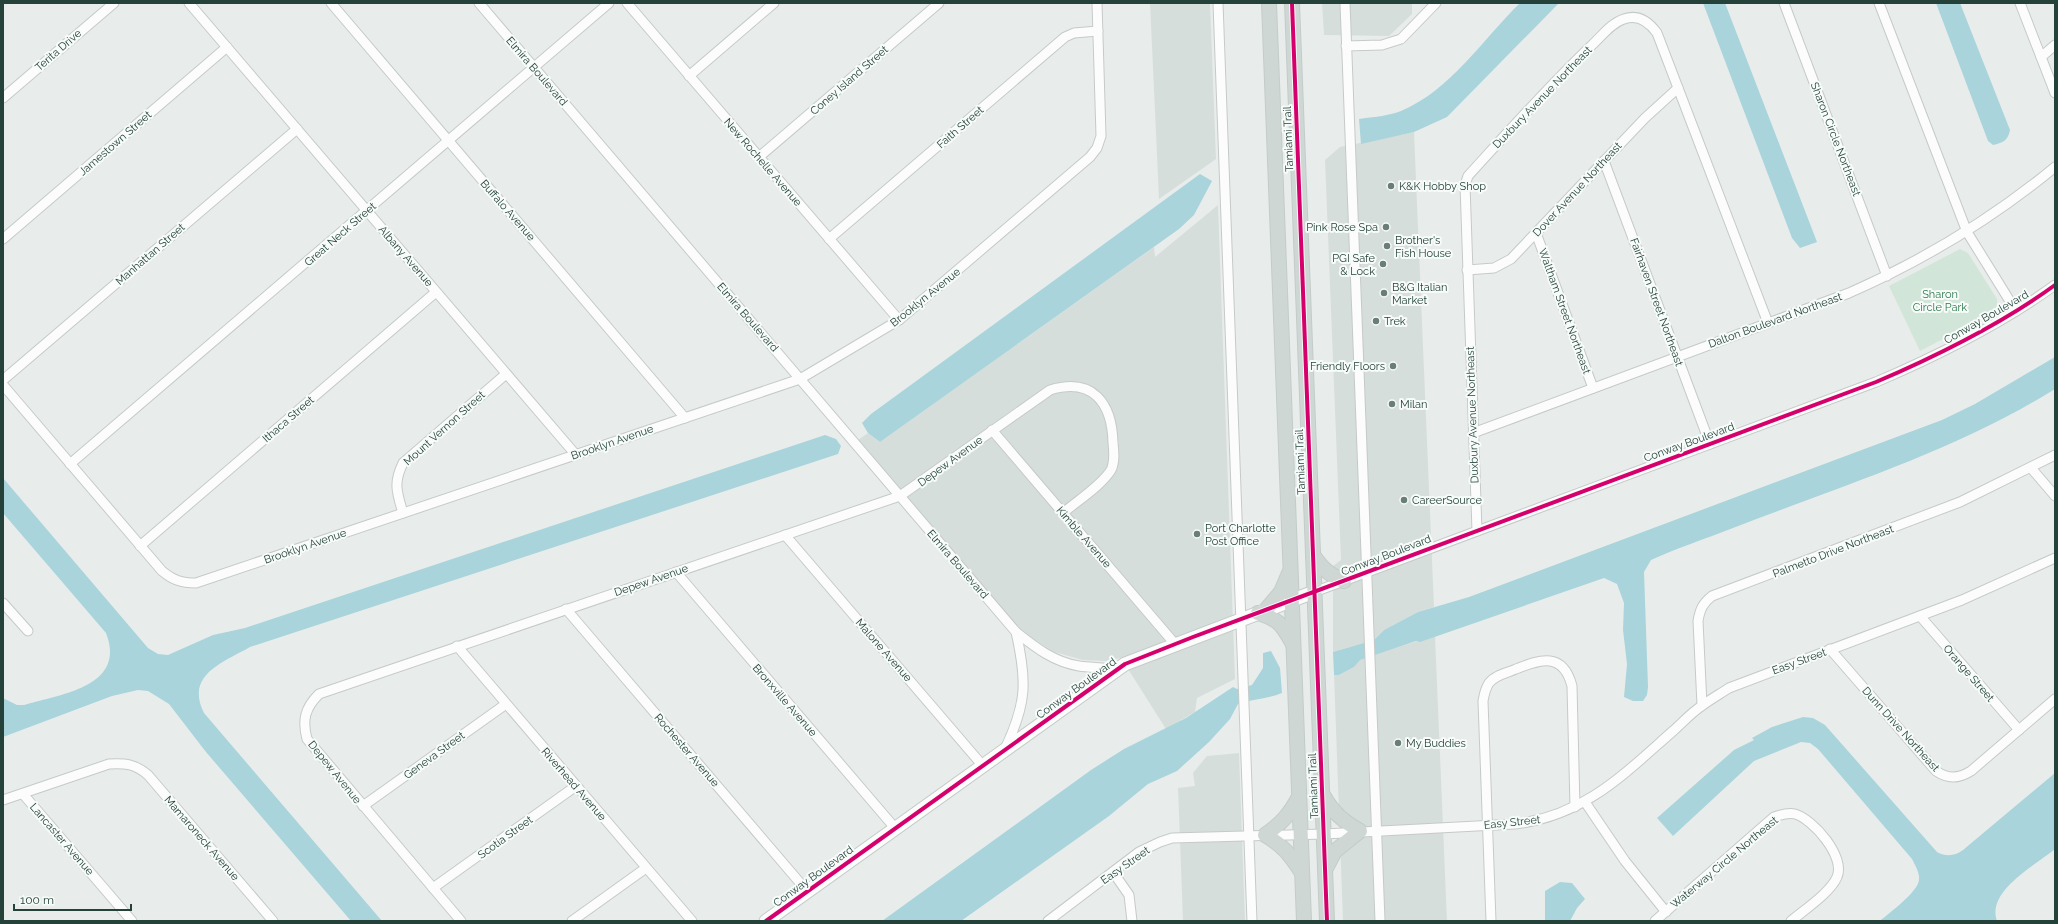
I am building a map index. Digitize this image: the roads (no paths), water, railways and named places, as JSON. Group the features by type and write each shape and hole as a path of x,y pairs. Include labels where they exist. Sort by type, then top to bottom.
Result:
{"main road":[{"name":"Tamiami Trail","path":"1269,3 1304,921"},
{"name":"Tamiami Trail","path":"1292,3 1327,921"},
{"path":"1313,555 1323,570 1331,576 1344,581"},
{"path":"1291,569 1281,592 1262,612 1278,622 1294,646"},
{"path":"1322,793 1331,809 1342,820 1360,831 1335,851 1325,871"},
{"path":"1300,795 1290,814 1281,824 1266,835 1278,842 1289,852 1303,874"}],"street":[{"name":"Terita Drive","path":"3,98 114,3"},
{"name":"Albany Avenue","path":"189,3 576,455"},
{"name":"Buffalo Avenue","path":"331,3 685,418"},
{"name":"Elmira Boulevard","path":"479,3 1016,632 1040,652 1060,661 1081,666 1102,666 1117,670"},
{"name":"Great Neck Street","path":"70,464 609,3"},
{"name":"New Rochelle Avenue","path":"627,3 899,320"},
{"path":"689,76 774,3"},
{"name":"Coney Island Street","path":"759,157 939,3"},
{"name":"Brooklyn Avenue","path":"3,385 162,571 172,579 183,583 196,583 800,379 899,320 1090,157 1097,148 1101,136 1097,3"},
{"path":"1218,3 1252,921"},
{"path":"1345,3 1380,921"},
{"path":"1346,46 1382,45 1401,39 1436,3"},
{"name":"Sharon Circle Northeast","path":"1784,3 1887,276"},
{"path":"1879,3 1967,232 2016,311"},
{"path":"2020,3 2055,93"},
{"name":"Duxbury Avenue Northeast","path":"1477,531 1464,195 1468,176 1579,57 1615,24 1623,19 1633,17 1643,19 1651,25 1657,33 1768,323"},
{"name":"Faith Street","path":"829,239 1065,37 1074,33 1098,31"},
{"path":"2041,57 2055,45"},
{"name":"Jamestown Street","path":"3,239 227,47"},
{"name":"Dover Avenue Northeast","path":"1467,270 1489,268 1503,264 1511,259 1644,118 1678,88"},
{"name":"Manhattan Street","path":"3,380 297,129"},
{"name":"Fairhaven Street Northeast","path":"1604,161 1710,444"},
{"name":"Dalton Boulevard Northeast","path":"1473,433 1849,293 1887,276 1967,232 2024,192 2055,166"},
{"name":"Waltham Street Northeast","path":"1536,233 1593,388"},
{"name":"Conway Boulevard","path":"766,921 1125,664 1241,619 1876,382 1916,365 1974,336 2016,311 2055,285"},
{"name":"Ithaca Street","path":"140,546 436,292"},
{"name":"Mount Vernon Street","path":"403,513 396,487 397,475 403,464 506,374"},
{"name":"Depew Avenue","path":"461,921 307,739 304,721 310,703 319,694 900,496 1050,390 1062,386 1074,386 1097,396 1106,406 1111,417 1113,429 1114,460 1111,469 1105,477 1063,512"},
{"name":"Kimble Avenue","path":"992,430 1175,644"},
{"name":"Palmetto Drive Northeast","path":"1702,705 1698,621 1700,611 1705,602 1712,596 1928,515 1990,488 2055,455"},
{"path":"2031,468 2055,496"},
{"name":"Malone Avenue","path":"785,535 983,766"},
{"name":"Easy Street","path":"1048,921 1139,852 1160,842 1182,838 1324,834 1525,823 1556,815 1575,808 1612,785 1702,705 1738,684 1993,587 2055,558"},
{"name":"Bronxville Avenue","path":"676,572 895,828"},
{"path":"3,603 28,631"},
{"name":"Rochester Avenue","path":"566,609 808,891"},
{"name":"Orange Street","path":"1920,616 2019,730"},
{"name":"Elmira Boulevard","path":"1004,751 1017,722 1024,688 1024,668 1016,632"},
{"name":"Riverhead Avenue","path":"457,646 692,921"},
{"name":"Dunn Drive Northeast","path":"1830,649 1936,771 1944,776 1958,777 1971,771 2055,699"},
{"path":"1491,921 1483,701 1484,691 1489,683 1497,677 1545,660 1555,662 1563,667 1569,675 1572,686 1575,808"},
{"name":"Geneva Street","path":"363,806 506,704"},
{"name":"Mamaroneck Avenue","path":"23,794 109,764 125,763 138,767 148,775 273,921"},
{"name":"Scotia Street","path":"433,888 576,786"},
{"path":"3,800 23,794"},
{"name":"Lancaster Avenue","path":"23,794 132,921"},
{"path":"1585,802 1625,861 1666,912"},
{"name":"Waterway Circle Northeast","path":"1655,921 1774,818 1783,814 1793,813 1802,816 1809,822 1838,858 1840,867 1837,877 1830,887 1791,921"},
{"path":"572,921 646,868"},
{"path":"1113,872 1129,895 1132,921"}],"water":[{"path":"1520,3 1559,3 1447,117 1414,132 1361,144 1359,119 1396,113 1419,102 1451,77"},
{"path":"1703,3 1725,3 1817,242 1800,248 1792,238"},
{"path":"1936,3 1960,3 2010,130 2008,137 2002,142 1993,145 1988,141"},
{"path":"1200,174 1212,181 1194,215 1179,229 880,442 868,433 862,423 871,414"},
{"path":"2055,357 2055,389 1978,431 1897,466 1651,560 1644,572 1648,687 1647,695 1643,701 1633,701 1624,697 1627,664 1623,630 1624,603 1617,584 1604,578 1420,642 1416,641 1360,660 1354,667 1339,675 1334,675 1333,652 1374,640 1384,630 1418,612 1469,597 1942,420 1975,404"},
{"path":"825,435 836,439 841,446 838,454 250,647 218,665 209,672 199,689 199,700 204,713 382,921 351,921 206,752 169,704 148,691 138,690 112,696 3,737 3,698 17,705 24,705 71,692 99,677 107,665 110,651 106,633 3,513 3,478 148,648 158,654 168,655 213,635 245,628"},
{"path":"1271,651 1280,668 1282,693 1271,697 1238,704 1230,719 1209,742 1177,771 1148,784 1109,816 961,921 882,921 1091,770 1124,749 1186,718 1233,687 1237,689 1252,685 1263,668 1263,653"},
{"path":"1803,717 1813,718 1825,725 1937,852 1944,855 1954,855 1963,850 2055,773 2055,849 2025,871 2006,889 1999,899 1996,910 1997,921 1880,921 1914,890 1919,880 1917,869 1912,859 1818,749 1810,743 1801,742 1754,761 1673,836 1657,818 1734,750 1754,740 1752,738 1772,727"},
{"path":"1560,882 1572,883 1585,899 1577,908 1570,921 1545,921 1545,891"}],"place":[{"name":"K&K Hobby Shop","path":"1391,186"},
{"name":"Pink Rose Spa","path":"1386,227"},
{"name":"Brother's Fish House","path":"1387,246"},
{"name":"PGI Safe & Lock","path":"1383,264"},
{"name":"B&G Italian Market","path":"1384,293"},
{"name":"Trek","path":"1376,321"},
{"name":"Friendly Floors","path":"1393,366"},
{"name":"Milan","path":"1392,404"},
{"name":"CareerSource","path":"1404,500"},
{"name":"Port Charlotte Post Office","path":"1197,534"},
{"name":"My Buddies","path":"1398,743"}],"park label":[{"name":"Sharon Circle Park","path":"1940,300"}]}
